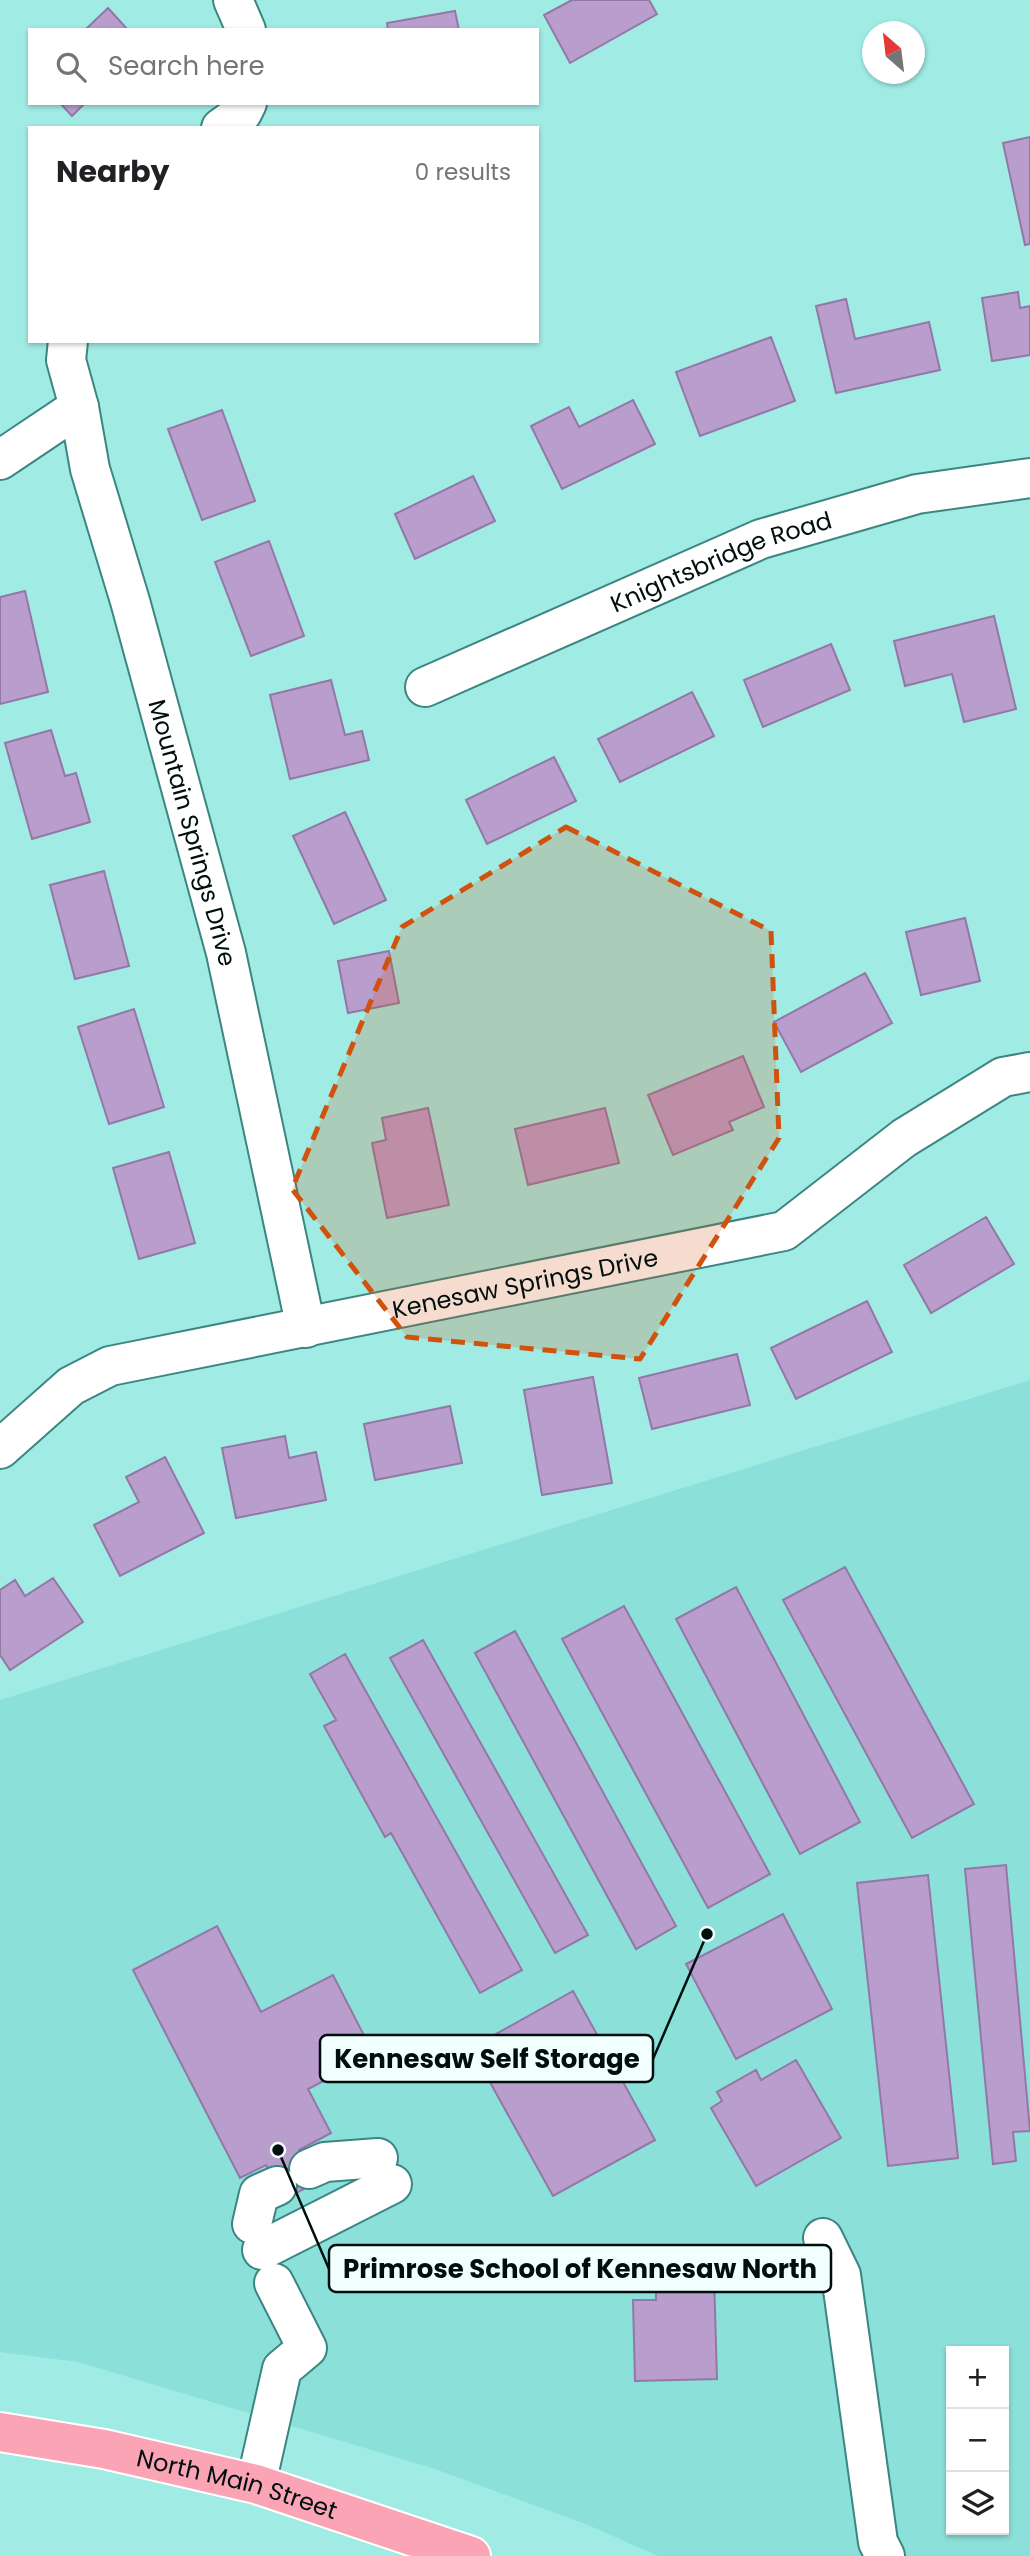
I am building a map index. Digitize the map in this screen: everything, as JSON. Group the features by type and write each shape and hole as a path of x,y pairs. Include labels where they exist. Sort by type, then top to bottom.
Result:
{"main road":[{"name":"North Main Street","path":"0,2432 104,2449 256,2484 471,2556"}],"street":[{"path":"233,0 245,28"},
{"path":"224,126 242,113 246,105"},
{"name":"Mountain Springs Drive","path":"68,343 66,360 79,407 90,469 130,601 226,953 306,1328"},
{"path":"0,460 79,407"},
{"name":"Knightsbridge Road","path":"425,687 761,539 917,494 1030,478"},
{"name":"Kenesaw Springs Drive","path":"0,1449 71,1387 110,1367 784,1231 904,1138 1003,1077 1030,1072"},
{"path":"256,2484 282,2369 307,2348 263,2253 259,2194 325,2162 385,2171 263,2253"},
{"path":"823,2238 841,2275 879,2552"}],"highlighted area":[{"path":"566,827 771,931 779,1138 640,1359 407,1337 292,1189 402,927"}],"shaded area":[{"path":"1030,1380 1030,2556 658,2556 588,2525 435,2469 78,2362 0,2352 0,1700"}],"building":[{"path":"572,0 649,0 657,14 570,63 544,15"},
{"path":"108,8 126,28 87,28"},
{"path":"455,11 459,28 388,28 387,23"},
{"path":"62,105 83,105 72,116"},
{"path":"1030,137 1030,244 1025,245 1003,143"},
{"path":"1018,292 1020,308 1030,306 1030,355 992,361 982,298"},
{"path":"846,299 855,339 929,322 940,370 836,393 816,306"},
{"path":"771,337 795,401 700,436 676,372"},
{"path":"633,400 655,444 562,489 531,426 569,407 579,427"},
{"path":"222,410 255,501 202,520 168,429"},
{"path":"473,476 495,521 415,559 395,514"},
{"path":"269,541 304,636 251,656 215,562"},
{"path":"25,591 48,692 0,704 0,597"},
{"path":"994,616 1016,709 964,722 952,674 905,686 894,641"},
{"path":"831,644 850,690 763,727 744,680"},
{"path":"331,680 345,735 362,731 369,760 290,779 270,695"},
{"path":"692,692 714,736 620,782 598,739"},
{"path":"51,730 65,776 76,773 90,822 32,839 5,743"},
{"path":"554,757 576,801 487,844 466,800"},
{"path":"345,812 386,900 334,924 293,836"},
{"path":"104,871 129,966 75,979 50,885"},
{"path":"965,918 980,981 921,995 906,932"},
{"path":"389,951 399,1003 348,1013 338,961"},
{"path":"865,973 892,1023 801,1072 774,1022"},
{"path":"134,1009 164,1107 109,1124 78,1027"},
{"path":"743,1056 764,1107 729,1122 733,1130 673,1155 648,1095"},
{"path":"428,1108 449,1205 387,1218 372,1143 386,1140 382,1118"},
{"path":"605,1108 619,1163 528,1185 515,1129"},
{"path":"169,1152 195,1243 139,1259 113,1168"},
{"path":"986,1217 1014,1264 931,1313 904,1265"},
{"path":"867,1301 892,1352 796,1399 771,1348"},
{"path":"737,1354 750,1405 652,1429 639,1378"},
{"path":"593,1377 612,1483 542,1495 524,1390"},
{"path":"450,1406 462,1463 375,1480 364,1424"},
{"path":"285,1436 289,1458 316,1452 326,1500 236,1518 222,1448"},
{"path":"165,1457 204,1533 120,1576 94,1525 139,1502 126,1477"},
{"path":"845,1567 974,1804 912,1838 783,1600"},
{"path":"53,1578 83,1622 10,1670 0,1655 0,1590 15,1580 25,1596"},
{"path":"736,1587 860,1822 800,1854 676,1619"},
{"path":"624,1606 770,1874 708,1908 562,1639"},
{"path":"515,1631 676,1926 636,1949 475,1653"},
{"path":"423,1640 588,1935 555,1953 390,1658"},
{"path":"345,1654 522,1970 480,1993 391,1833 385,1837 324,1726 336,1720 310,1674"},
{"path":"1006,1865 1030,2131 1013,2132 1016,2161 993,2164 965,1869"},
{"path":"928,1875 958,2158 888,2166 857,1883"},
{"path":"783,1914 832,2009 736,2059 686,1964"},
{"path":"217,1926 261,2012 333,1975 374,2055 308,2089 331,2133 299,2150 316,2183 284,2199 266,2165 240,2178 133,1970"},
{"path":"573,1991 655,2140 553,2196 471,2048"},
{"path":"796,2060 841,2138 756,2186 711,2108 722,2101 717,2092 756,2070 761,2080"},
{"path":"714,2275 717,2379 635,2381 633,2300 656,2300 656,2276"}],"place":[{"name":"Kennesaw Self Storage","path":"707,1934"},
{"name":"Primrose School of Kennesaw North","path":"278,2150"}]}
